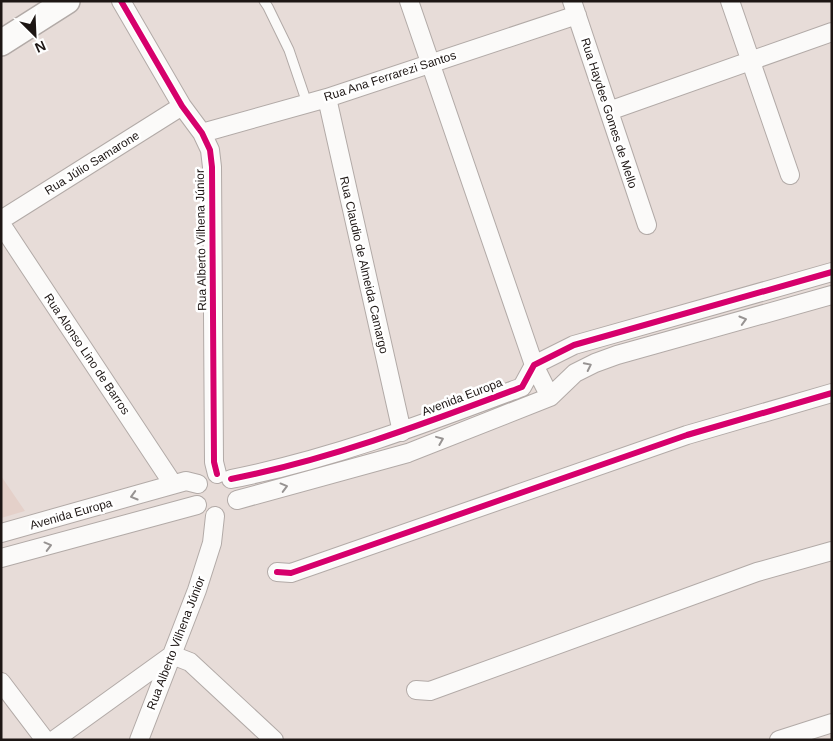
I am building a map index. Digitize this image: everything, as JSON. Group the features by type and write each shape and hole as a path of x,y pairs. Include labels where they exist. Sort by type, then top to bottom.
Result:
{"main road":[{"path":"1,44 67,1"}],"street":[{"name":"Rua Alberto Vilhena Júnior","path":"122,1 182,106 202,133 210,150 212,167 214,462 224,477"},
{"path":"409,1 534,365 550,397"},
{"path":"730,1 790,175"},
{"name":"Rua Ana Ferrarezi Santos","path":"202,133 327,98 430,64 574,8"},
{"name":"Rua Haydee Gomes de Mello","path":"574,8 647,225"},
{"path":"609,111 832,32"},
{"name":"Rua Claudio de Almeida Camargo","path":"327,98 402,432"},
{"name":"Rua Júlio Samarone","path":"1,222 182,106"},
{"name":"Rua Alonso Lino de Barros","path":"1,222 170,478 171,485"},
{"path":"534,365 574,345 832,272"},
{"path":"237,500 408,453 550,397 575,373 617,355 832,295"},
{"name":"Avenida Europa","path":"1,534 186,481 198,484 203,478 210,475 224,477 307,462 402,432 522,387 534,365"},
{"path":"277,572 291,573 687,435 832,393"},
{"path":"198,484 195,491 197,505 208,515 223,516 234,507 238,492 236,485 224,477"},
{"name":"Avenida Europa","path":"2,555 197,505"},
{"name":"Rua Alberto Vilhena Júnior","path":"138,740 197,590 212,543 215,516"},
{"path":"416,690 430,691 757,572 832,550"},
{"path":"54,740 172,656 190,662 274,740"},
{"path":"1,682 44,740"},
{"path":"779,740 832,723"}],"lane":[{"path":"264,1 289,50 307,103"}],"shaded area":[{"path":"1,476 25,511 1,518"}],"cycle path":[{"path":"121,1 182,106 202,133 210,150 212,167 214,462 217,474"},
{"path":"231,479 269,471 342,451 414,427 522,387 534,365 574,345 832,272"},
{"path":"277,572 291,573 687,435 832,393"}]}
